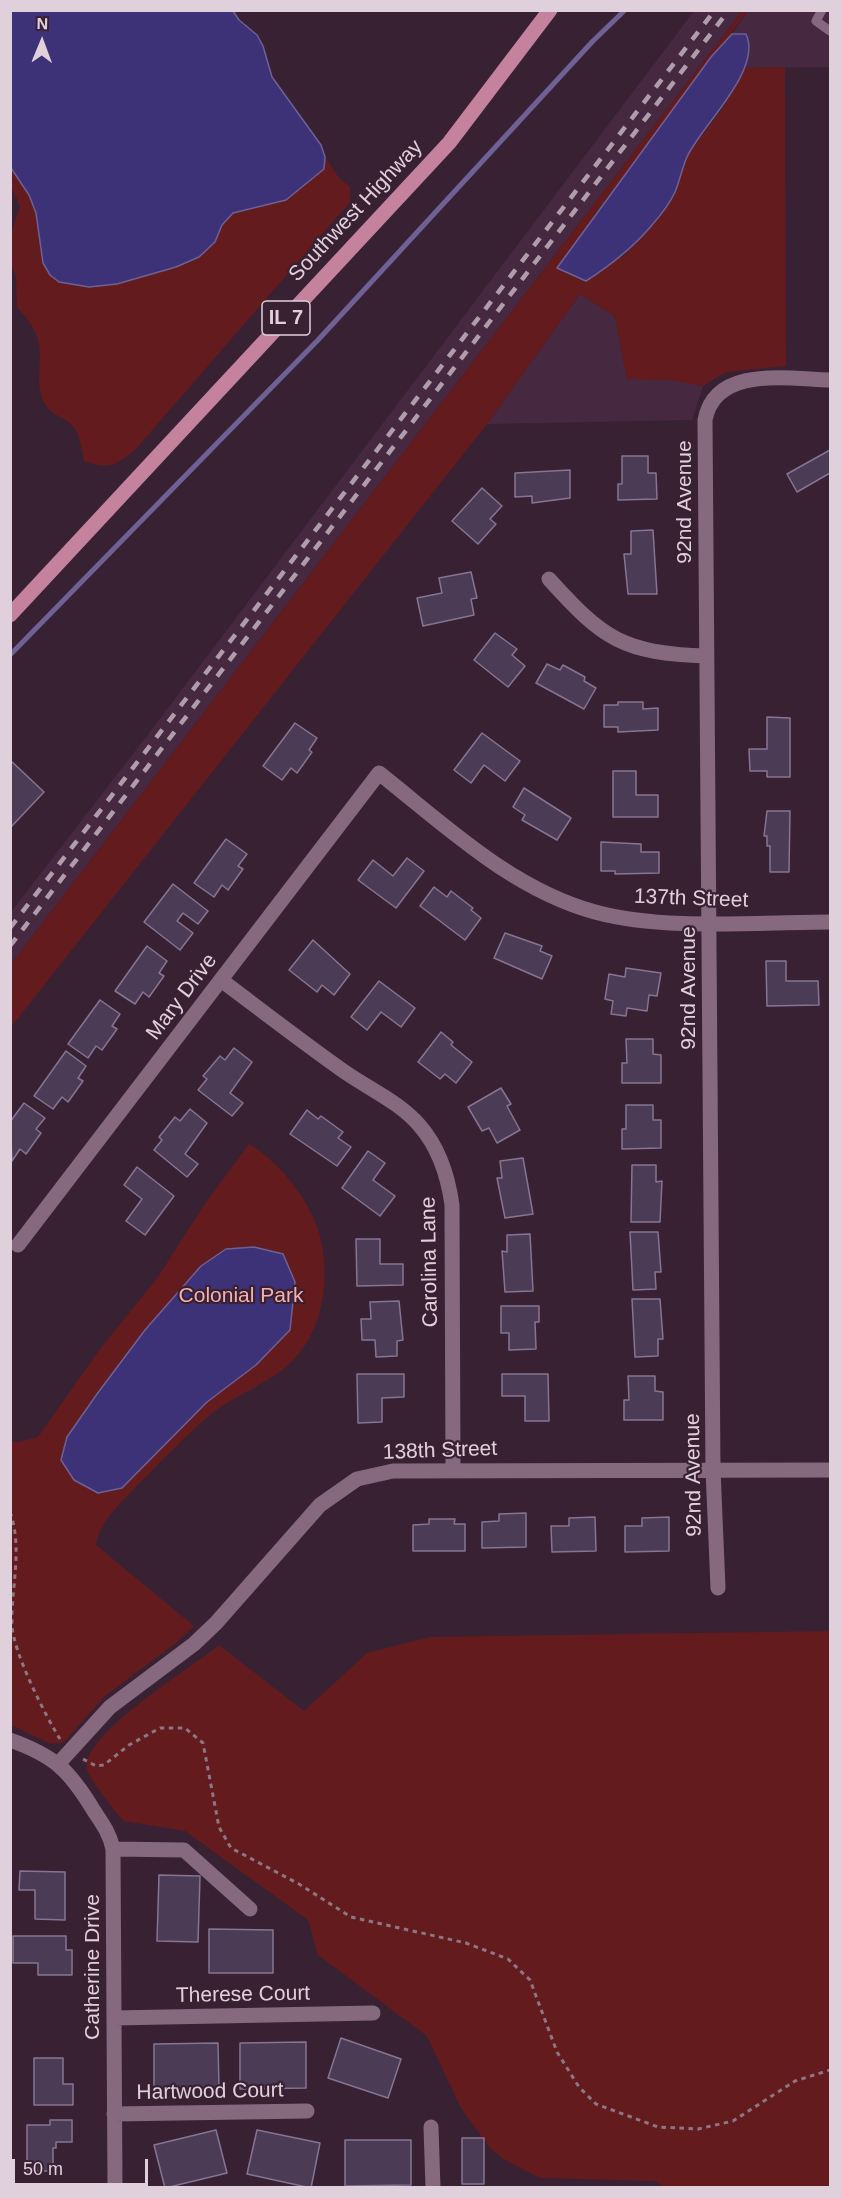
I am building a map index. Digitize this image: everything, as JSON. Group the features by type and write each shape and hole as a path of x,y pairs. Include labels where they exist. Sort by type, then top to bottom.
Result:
{"main road":[{"name":"Southwest Highway","path":"10,615 449,143 549,10"}],"street":[{"name":"92nd Avenue","path":"718,1588 713,1469 705,420 719,392 729,384 745,381 831,380"},
{"path":"549,579 588,621 619,641 663,654 707,656"},
{"name":"137th Street","path":"378,773 498,866 556,897 594,912 630,919 710,922 831,922"},
{"name":"Mary Drive","path":"18,1245 378,773"},
{"name":"Carolina Lane","path":"221,980 342,1070 405,1112 420,1125 445,1169 452,1205 453,1470"},
{"name":"138th Street","path":"59,1762 110,1707 194,1644 320,1505 338,1490 357,1479 379,1472 453,1470 831,1470"},
{"name":"Catherine Drive","path":"10,1740 35,1748 59,1762 76,1780 110,1836 113,1849 115,2187"},
{"path":"113,1849 184,1850 250,1909"},
{"name":"Therese Court","path":"114,2018 373,2013"},
{"name":"Hartwood Court","path":"114,2114 307,2111"},
{"path":"431,2127 433,2187"}],"lane":[{"path":"822,10 816,21 831,31"}],"path":[{"path":"10,1512 17,1532 12,1628 24,1666 49,1722 60,1740 85,1761 96,1766 104,1765 129,1745 159,1728 185,1728 203,1743 219,1827 231,1848 299,1884 351,1917 466,1943 507,1959 530,1980 557,2052 579,2087 596,2104 658,2127 698,2129 734,2121 795,2081 831,2070"}],"shaded area":[{"path":"11,10 233,11 239,20 257,35 263,46 272,77 321,145 325,157 324,169 286,200 233,213 222,225 215,242 199,257 176,267 117,284 89,287 59,282 50,275 43,263 36,213 29,195 11,168"},
{"path":"694,11 742,11 11,964 11,912 156,724"},
{"path":"748,11 830,11 830,67 743,68 746,61 732,34"},
{"path":"732,34 746,34 749,48 746,64 728,97 694,144 675,192 661,214 629,249 586,281 557,268 711,57"},
{"path":"580,294 615,316 627,379 669,379 703,386 692,420 487,424"},
{"path":"254,1247 283,1254 295,1282 290,1330 256,1365 207,1402 122,1488 98,1493 74,1480 61,1460 67,1437 145,1330 201,1266 226,1249"}],"green space":[{"path":"742,11 748,11 594,215 622,258 652,225 674,194 687,156 724,106 743,68 785,67 786,366 726,372 703,386 669,380 627,379 615,316 580,294 487,424 11,1027 11,964"},
{"path":"325,157 339,178 350,187 350,202 135,450 111,465 105,466 84,461 75,429 70,423 49,410 41,395 39,348 36,335 17,308 16,276 11,265 11,234 20,206 11,186 11,168 23,184 35,208 42,253 50,275 143,277 199,257 215,242 222,225 233,213 286,200 324,169"},
{"name":"Colonial Park","path":"249,1144 284,1173 303,1199 317,1226 324,1258 325,1276 320,1312 314,1329 295,1359 273,1377 211,1414 162,1461 105,1522 96,1545 194,1626 176,1643 105,1696 64,1742 51,1744 11,1725 11,1441 18,1442 38,1437 100,1349 158,1277 204,1205"},
{"path":"830,1631 830,2187 666,2188 655,2181 540,2178 505,2160 490,2148 461,2108 427,2036 318,1955 308,1920 185,1831 124,1821 97,1787 87,1769 90,1755 101,1738 119,1720 219,1645 304,1711 367,1653 429,1637"}],"building":[{"path":"830,450 830,473 797,492 787,474"},
{"path":"622,456 648,456 648,473 656,473 657,499 618,500 618,484 622,484"},
{"path":"570,470 570,498 532,503 532,496 515,497 515,473"},
{"path":"482,488 502,506 490,519 496,524 478,544 452,521"},
{"path":"653,530 657,594 628,594 624,554 631,554 631,531"},
{"path":"471,572 477,598 471,599 474,615 423,626 417,598 442,593 439,578"},
{"path":"495,633 517,649 512,655 525,666 508,687 474,660"},
{"path":"547,664 560,670 563,665 585,677 584,681 596,688 584,709 536,683"},
{"path":"618,702 643,702 643,709 658,708 658,730 618,732 618,727 604,727 604,705 618,705"},
{"path":"767,717 790,718 790,777 767,777 767,771 750,771 749,749 767,749"},
{"path":"295,723 317,738 309,750 312,752 297,773 291,768 282,780 263,766"},
{"path":"482,733 520,761 505,781 484,765 471,783 454,770"},
{"path":"10,760 44,792 11,827 10,827"},
{"path":"613,771 636,771 636,795 658,795 658,817 613,817"},
{"path":"524,788 571,818 557,840 522,820 525,815 513,807"},
{"path":"767,811 790,811 789,872 770,872 770,846 767,846 767,836 764,836"},
{"path":"226,839 247,854 238,866 243,869 228,890 222,885 214,897 194,883"},
{"path":"601,842 641,844 641,852 659,852 659,873 615,874 615,871 601,871"},
{"path":"407,858 424,871 396,908 358,880 373,860 393,876"},
{"path":"173,884 208,911 198,924 183,913 177,921 193,933 180,950 144,922"},
{"path":"434,887 447,897 451,891 473,908 471,910 481,918 465,940 420,906"},
{"path":"505,933 542,946 540,951 552,956 542,979 494,958"},
{"path":"313,940 350,974 334,995 322,985 317,992 289,970"},
{"path":"147,946 167,961 159,973 164,976 149,997 143,992 135,1004 115,991"},
{"path":"766,961 786,961 786,981 818,981 819,1005 767,1006"},
{"path":"626,968 661,973 657,996 649,995 647,1011 627,1008 626,1016 611,1014 613,1001 605,999 609,974 625,977"},
{"path":"379,981 415,1008 401,1027 381,1012 367,1030 351,1017"},
{"path":"100,1000 120,1014 112,1026 117,1029 102,1050 96,1046 88,1058 68,1044"},
{"path":"441,1032 453,1042 451,1045 472,1062 456,1083 445,1074 440,1079 418,1062"},
{"path":"626,1039 653,1039 653,1054 661,1055 661,1083 622,1083 622,1063 627,1063"},
{"path":"234,1048 252,1062 230,1093 243,1103 232,1116 198,1090 207,1079 203,1076 220,1056 225,1060"},
{"path":"66,1051 86,1066 78,1078 83,1081 68,1102 62,1097 53,1109 34,1096"},
{"path":"501,1088 511,1104 507,1106 520,1130 497,1143 489,1128 482,1131 468,1107"},
{"path":"24,1103 45,1118 36,1129 41,1133 26,1154 20,1149 12,1161 10,1122"},
{"path":"626,1105 653,1105 653,1120 661,1120 661,1148 622,1149 622,1129 626,1129"},
{"path":"190,1109 207,1123 185,1154 198,1164 187,1177 154,1150 162,1140 159,1137 175,1117 180,1121"},
{"path":"307,1110 318,1119 321,1116 343,1132 338,1138 351,1147 337,1166 290,1134"},
{"path":"368,1151 385,1163 373,1180 395,1196 380,1216 342,1188"},
{"path":"523,1158 533,1214 505,1218 497,1178 502,1178 500,1161"},
{"path":"632,1165 656,1165 656,1182 662,1181 660,1222 631,1222"},
{"path":"137,1167 174,1196 145,1235 126,1221 142,1199 124,1185"},
{"path":"630,1232 658,1232 661,1272 655,1272 656,1289 633,1290"},
{"path":"530,1234 533,1291 505,1292 502,1251 507,1252 507,1235"},
{"path":"356,1239 380,1239 380,1264 403,1264 403,1285 357,1286"},
{"path":"632,1299 660,1299 663,1339 658,1339 658,1356 635,1357"},
{"path":"399,1301 403,1340 397,1341 397,1356 376,1357 375,1340 362,1340 361,1319 371,1319 370,1302"},
{"path":"501,1306 539,1306 539,1322 535,1322 536,1349 509,1350 509,1333 501,1333"},
{"path":"357,1374 404,1374 404,1397 382,1398 382,1422 358,1423"},
{"path":"502,1374 548,1374 549,1421 525,1421 525,1396 502,1396"},
{"path":"628,1376 655,1376 655,1391 663,1392 663,1420 624,1420 624,1400 629,1400"},
{"path":"526,1513 526,1547 482,1548 482,1522 499,1521 499,1514"},
{"path":"595,1517 596,1551 552,1552 551,1526 569,1526 569,1518"},
{"path":"669,1517 669,1551 625,1552 625,1526 642,1526 642,1518"},
{"path":"429,1519 455,1519 454,1524 465,1524 465,1551 413,1551 413,1525 429,1524"},
{"path":"20,1871 65,1872 65,1920 35,1919 35,1890 19,1890"},
{"path":"159,1875 200,1876 198,1942 157,1941"},
{"path":"209,1929 273,1930 273,1973 209,1973"},
{"path":"13,1936 66,1936 66,1950 72,1950 72,1975 38,1975 38,1963 13,1963"},
{"path":"341,2038 401,2059 388,2098 328,2078"},
{"path":"306,2042 306,2088 240,2089 240,2043"},
{"path":"218,2043 219,2089 154,2090 154,2044"},
{"path":"34,2058 63,2058 63,2084 73,2084 73,2105 34,2105"},
{"path":"50,2120 72,2120 72,2142 56,2142 56,2148 53,2148 53,2171 27,2171 27,2125 50,2125"},
{"path":"216,2130 227,2173 165,2188 154,2145"},
{"path":"257,2130 320,2143 311,2188 247,2174"},
{"path":"462,2138 484,2138 484,2184 462,2184"},
{"path":"345,2140 411,2140 411,2185 345,2186"}],"waterway":[{"path":"10,655 318,340 592,42 625,10"}],"railway":[{"path":"10,928 715,10"},
{"path":"10,946 729,10"}]}
